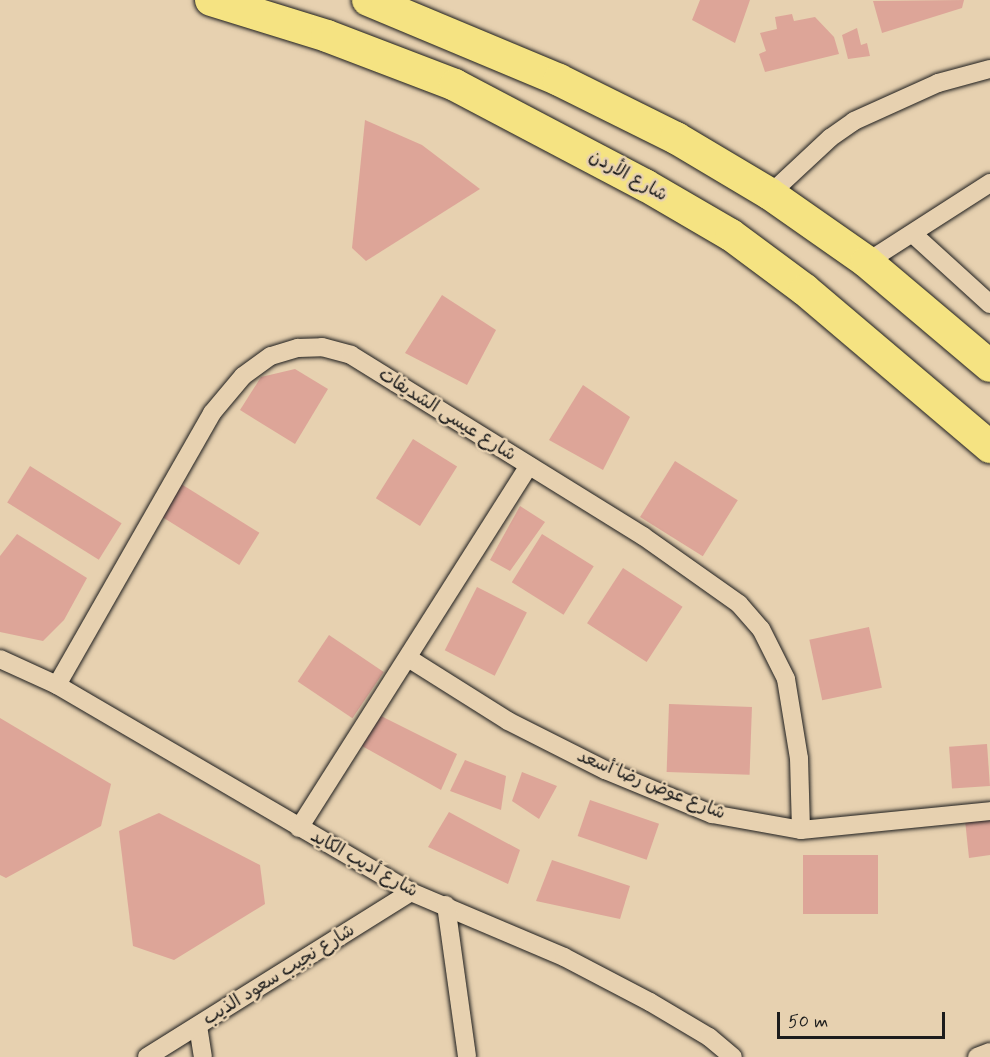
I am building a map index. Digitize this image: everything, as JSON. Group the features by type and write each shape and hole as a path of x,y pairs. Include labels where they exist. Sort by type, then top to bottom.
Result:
{"highway":[{"name":"شارع الأردن","path":"211,0 327,36 455,85 645,184 731,235 806,291 990,447"},
{"path":"368,0 559,80 676,138 770,194 867,262 990,366"}],"street":[{"path":"770,194 830,138 854,121 938,83 990,69"},
{"path":"867,262 990,183"},
{"path":"913,234 990,304"},
{"name":"شارع عيسى الشديفات","path":"57,685 212,413 243,376 271,356 298,348 322,347 351,355 716,586 761,629 786,679 795,720 801,830"},
{"path":"299,828 528,466"},
{"name":"شارع عوض رضا أسعد","path":"408,658 508,721 605,770 712,814 801,830 990,811"},
{"name":"شارع أديب الكايد","path":"0,660 57,685 411,892 564,957 650,1002 709,1037 733,1057"},
{"name":"شارع نجيب سعود الذيب","path":"147,1057 411,892"},
{"path":"446,906 467,1057"},
{"path":"198,1026 203,1057"},
{"path":"977,1057 990,1052"}],"building":[{"path":"700,0 750,0 735,43 692,20"},
{"path":"964,0 962,8 882,33 873,1"},
{"path":"792,14 794,21 815,17 834,37 839,54 765,72 759,54 766,51 760,33 777,29 775,17"},
{"path":"857,28 861,45 867,43 870,56 848,59 842,35"},
{"path":"365,120 422,145 480,189 366,261 352,248"},
{"path":"442,295 496,330 467,385 405,353"},
{"path":"295,369 328,389 295,444 240,410 261,377"},
{"path":"583,385 630,417 603,470 549,440"},
{"path":"413,439 457,467 420,526 376,498"},
{"path":"675,461 738,500 703,556 640,517"},
{"path":"30,466 122,523 99,560 7,502"},
{"path":"178,482 259,533 239,565 158,514"},
{"path":"520,506 545,522 510,571 490,560"},
{"path":"17,534 87,578 64,620 43,641 0,632 0,556"},
{"path":"542,534 594,566 564,615 512,582"},
{"path":"623,568 683,607 647,662 587,623"},
{"path":"477,587 527,612 495,676 445,650"},
{"path":"869,627 882,688 822,700 809,640"},
{"path":"329,635 384,672 352,718 298,681"},
{"path":"669,704 752,707 750,775 667,772"},
{"path":"381,716 457,754 441,790 362,746"},
{"path":"0,718 111,784 101,826 6,878 0,875"},
{"path":"987,744 990,786 952,789 949,747"},
{"path":"465,760 506,776 501,810 450,791"},
{"path":"522,772 557,786 539,819 512,801"},
{"path":"590,800 659,824 647,860 578,836"},
{"path":"449,812 520,850 508,884 428,847"},
{"path":"159,813 260,865 265,904 174,960 133,946 119,831"},
{"path":"990,817 990,855 969,858 965,820"},
{"path":"803,855 878,855 878,914 803,914"},
{"path":"552,860 630,886 620,919 536,901"}]}
